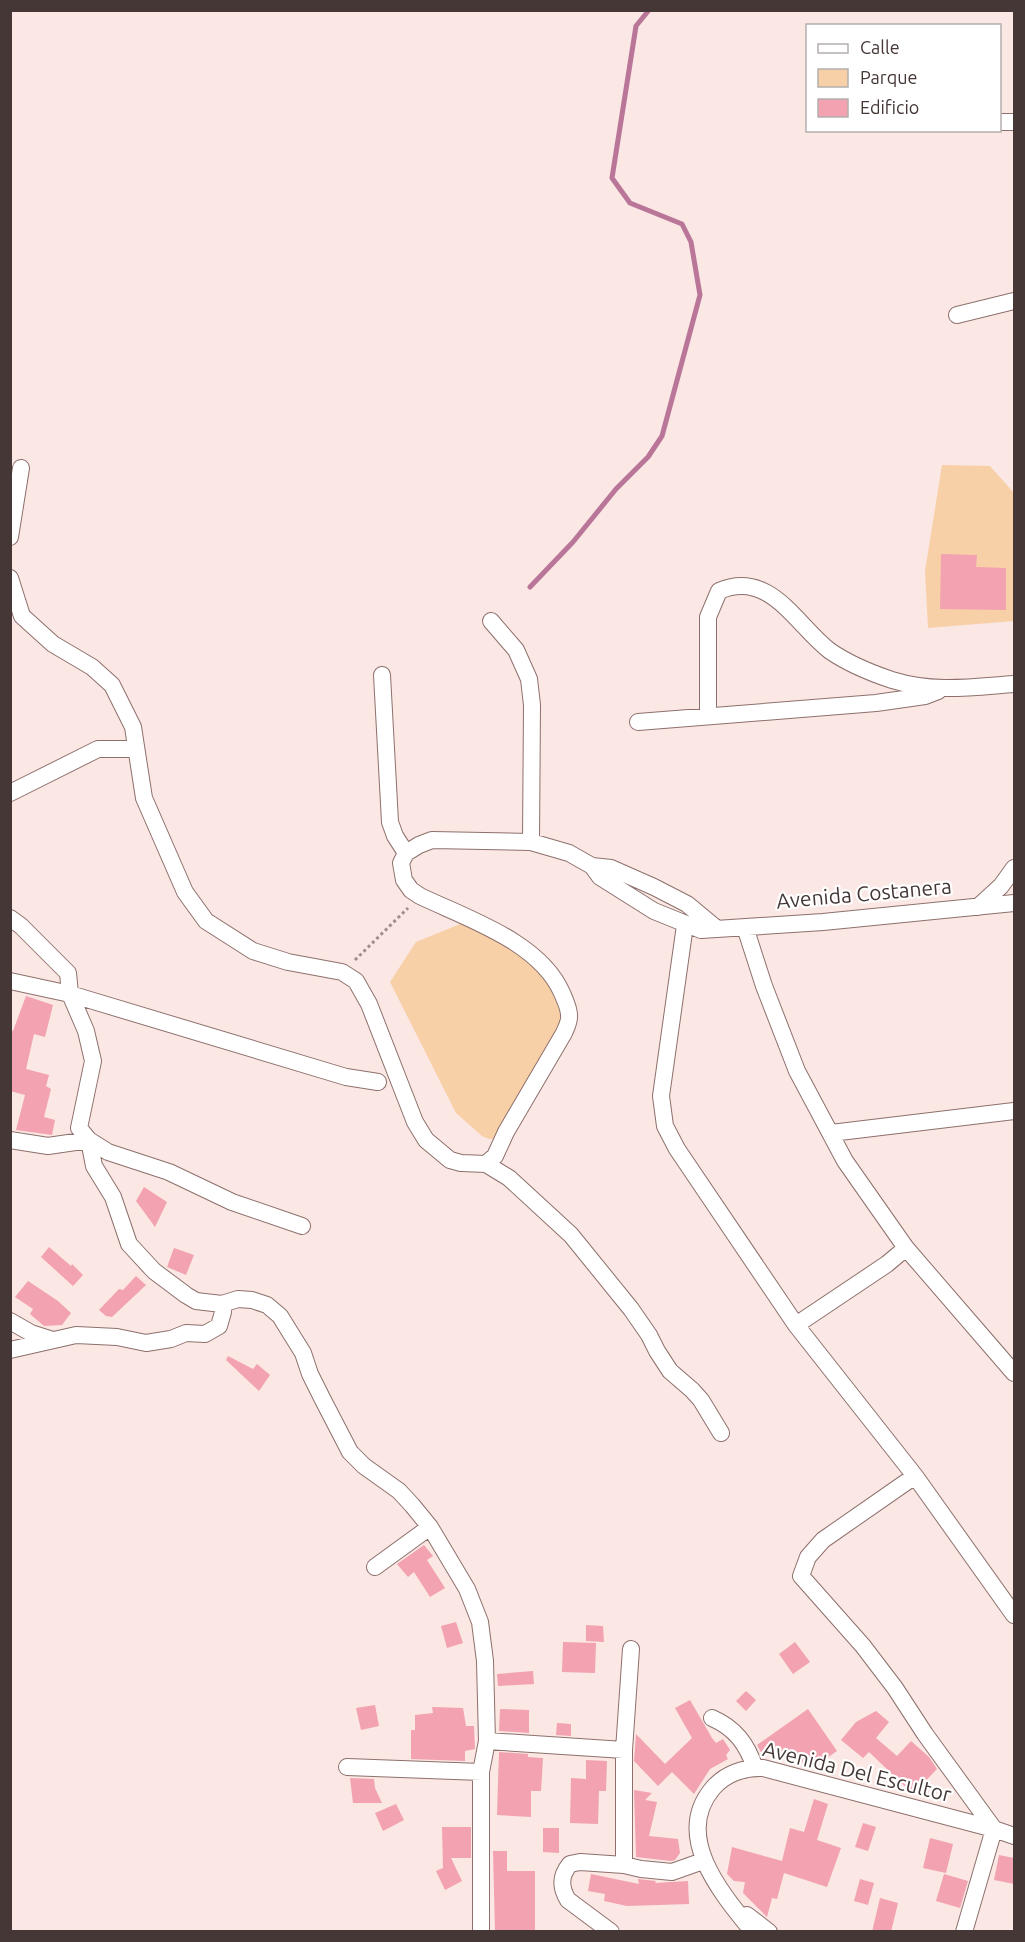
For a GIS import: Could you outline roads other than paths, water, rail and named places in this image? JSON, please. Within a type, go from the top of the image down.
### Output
[{"type":"street","points":[[957,315],[1014,300]]},
{"type":"street","points":[[10,537],[21,468]]},
{"type":"street","points":[[10,578],[22,616],[53,644],[92,667],[112,685],[133,727],[144,798],[185,892],[206,921],[253,951],[288,962],[342,972],[356,981],[369,1004],[415,1122],[426,1140],[450,1160],[486,1164],[509,1178],[571,1235],[644,1326],[670,1371],[701,1400],[721,1433]]},
{"type":"street","points":[[708,717],[708,617],[719,591],[733,585],[763,590],[788,608],[819,642],[852,664],[895,680],[943,690]]},
{"type":"street","points":[[491,621],[516,650],[529,679],[532,705],[531,842]]},
{"type":"street","points":[[382,675],[390,822],[395,836],[406,853]]},
{"type":"street","points":[[638,722],[876,703],[925,696],[943,690],[1014,684]]},
{"type":"street","points":[[10,793],[98,749],[136,749]]},
{"type":"street","points":[[486,1164],[495,1156],[506,1132],[564,1033],[570,1017],[567,1004],[556,980],[540,961],[516,942],[411,890],[404,880],[401,863],[406,853],[432,840],[531,842],[569,853],[592,866],[611,868],[654,887],[687,904],[717,928]]},
{"type":"street","name":"Avenida Costanera","points":[[592,866],[600,877],[654,911],[701,930],[1014,903]]},
{"type":"street","points":[[978,907],[1001,886],[1014,868]]},
{"type":"street","points":[[10,918],[68,973],[70,994],[86,1031],[93,1061],[79,1128],[89,1140],[108,1152],[170,1172],[232,1202],[302,1226]]},
{"type":"street","points":[[685,925],[661,1096],[665,1126],[677,1149],[796,1325],[915,1476],[1014,1615]]},
{"type":"street","points":[[745,927],[758,969],[797,1071],[845,1161],[906,1248],[1014,1373]]},
{"type":"street","points":[[10,981],[70,994],[346,1077],[378,1082]]},
{"type":"street","points":[[831,1133],[1014,1111]]},
{"type":"street","points":[[10,1140],[48,1146],[89,1140]]},
{"type":"street","points":[[89,1140],[94,1166],[113,1197],[129,1245],[154,1271],[196,1300],[222,1304],[238,1299],[252,1300],[267,1305],[280,1316],[303,1353],[314,1383],[350,1452],[364,1466],[399,1491],[430,1527],[467,1589],[480,1622],[485,1661],[486,1741],[481,1772],[481,1932]]},
{"type":"street","points":[[796,1325],[887,1264],[906,1248]]},
{"type":"street","points":[[10,1350],[76,1335],[117,1337],[146,1343],[171,1339],[186,1333],[204,1334],[219,1326],[223,1312],[222,1304]]},
{"type":"street","points":[[10,1321],[31,1333],[53,1340]]},
{"type":"street","points":[[915,1476],[823,1540],[808,1557],[801,1576],[863,1646],[994,1829],[964,1932]]},
{"type":"street","points":[[375,1567],[430,1527]]},
{"type":"street","points":[[624,1865],[624,1750],[631,1649]]},
{"type":"street","points":[[712,1718],[736,1733],[749,1752],[755,1768]]},
{"type":"street","points":[[486,1741],[624,1750]]},
{"type":"street","points":[[347,1767],[481,1772]]},
{"type":"street","name":"Avenida Del Escultor","points":[[753,1932],[703,1861],[697,1841],[697,1825],[705,1798],[717,1783],[734,1773],[763,1768],[1014,1836]]},
{"type":"street","points":[[611,1932],[568,1900],[563,1893],[562,1876],[570,1864],[580,1862],[624,1865],[672,1872],[703,1861]]},
{"type":"street","points":[[730,1902],[769,1932]]},
{"type":"waterway","points":[[530,587],[573,542],[616,489],[648,457],[662,436],[700,295],[691,242],[682,224],[630,203],[612,178],[636,26],[649,10]]}]
